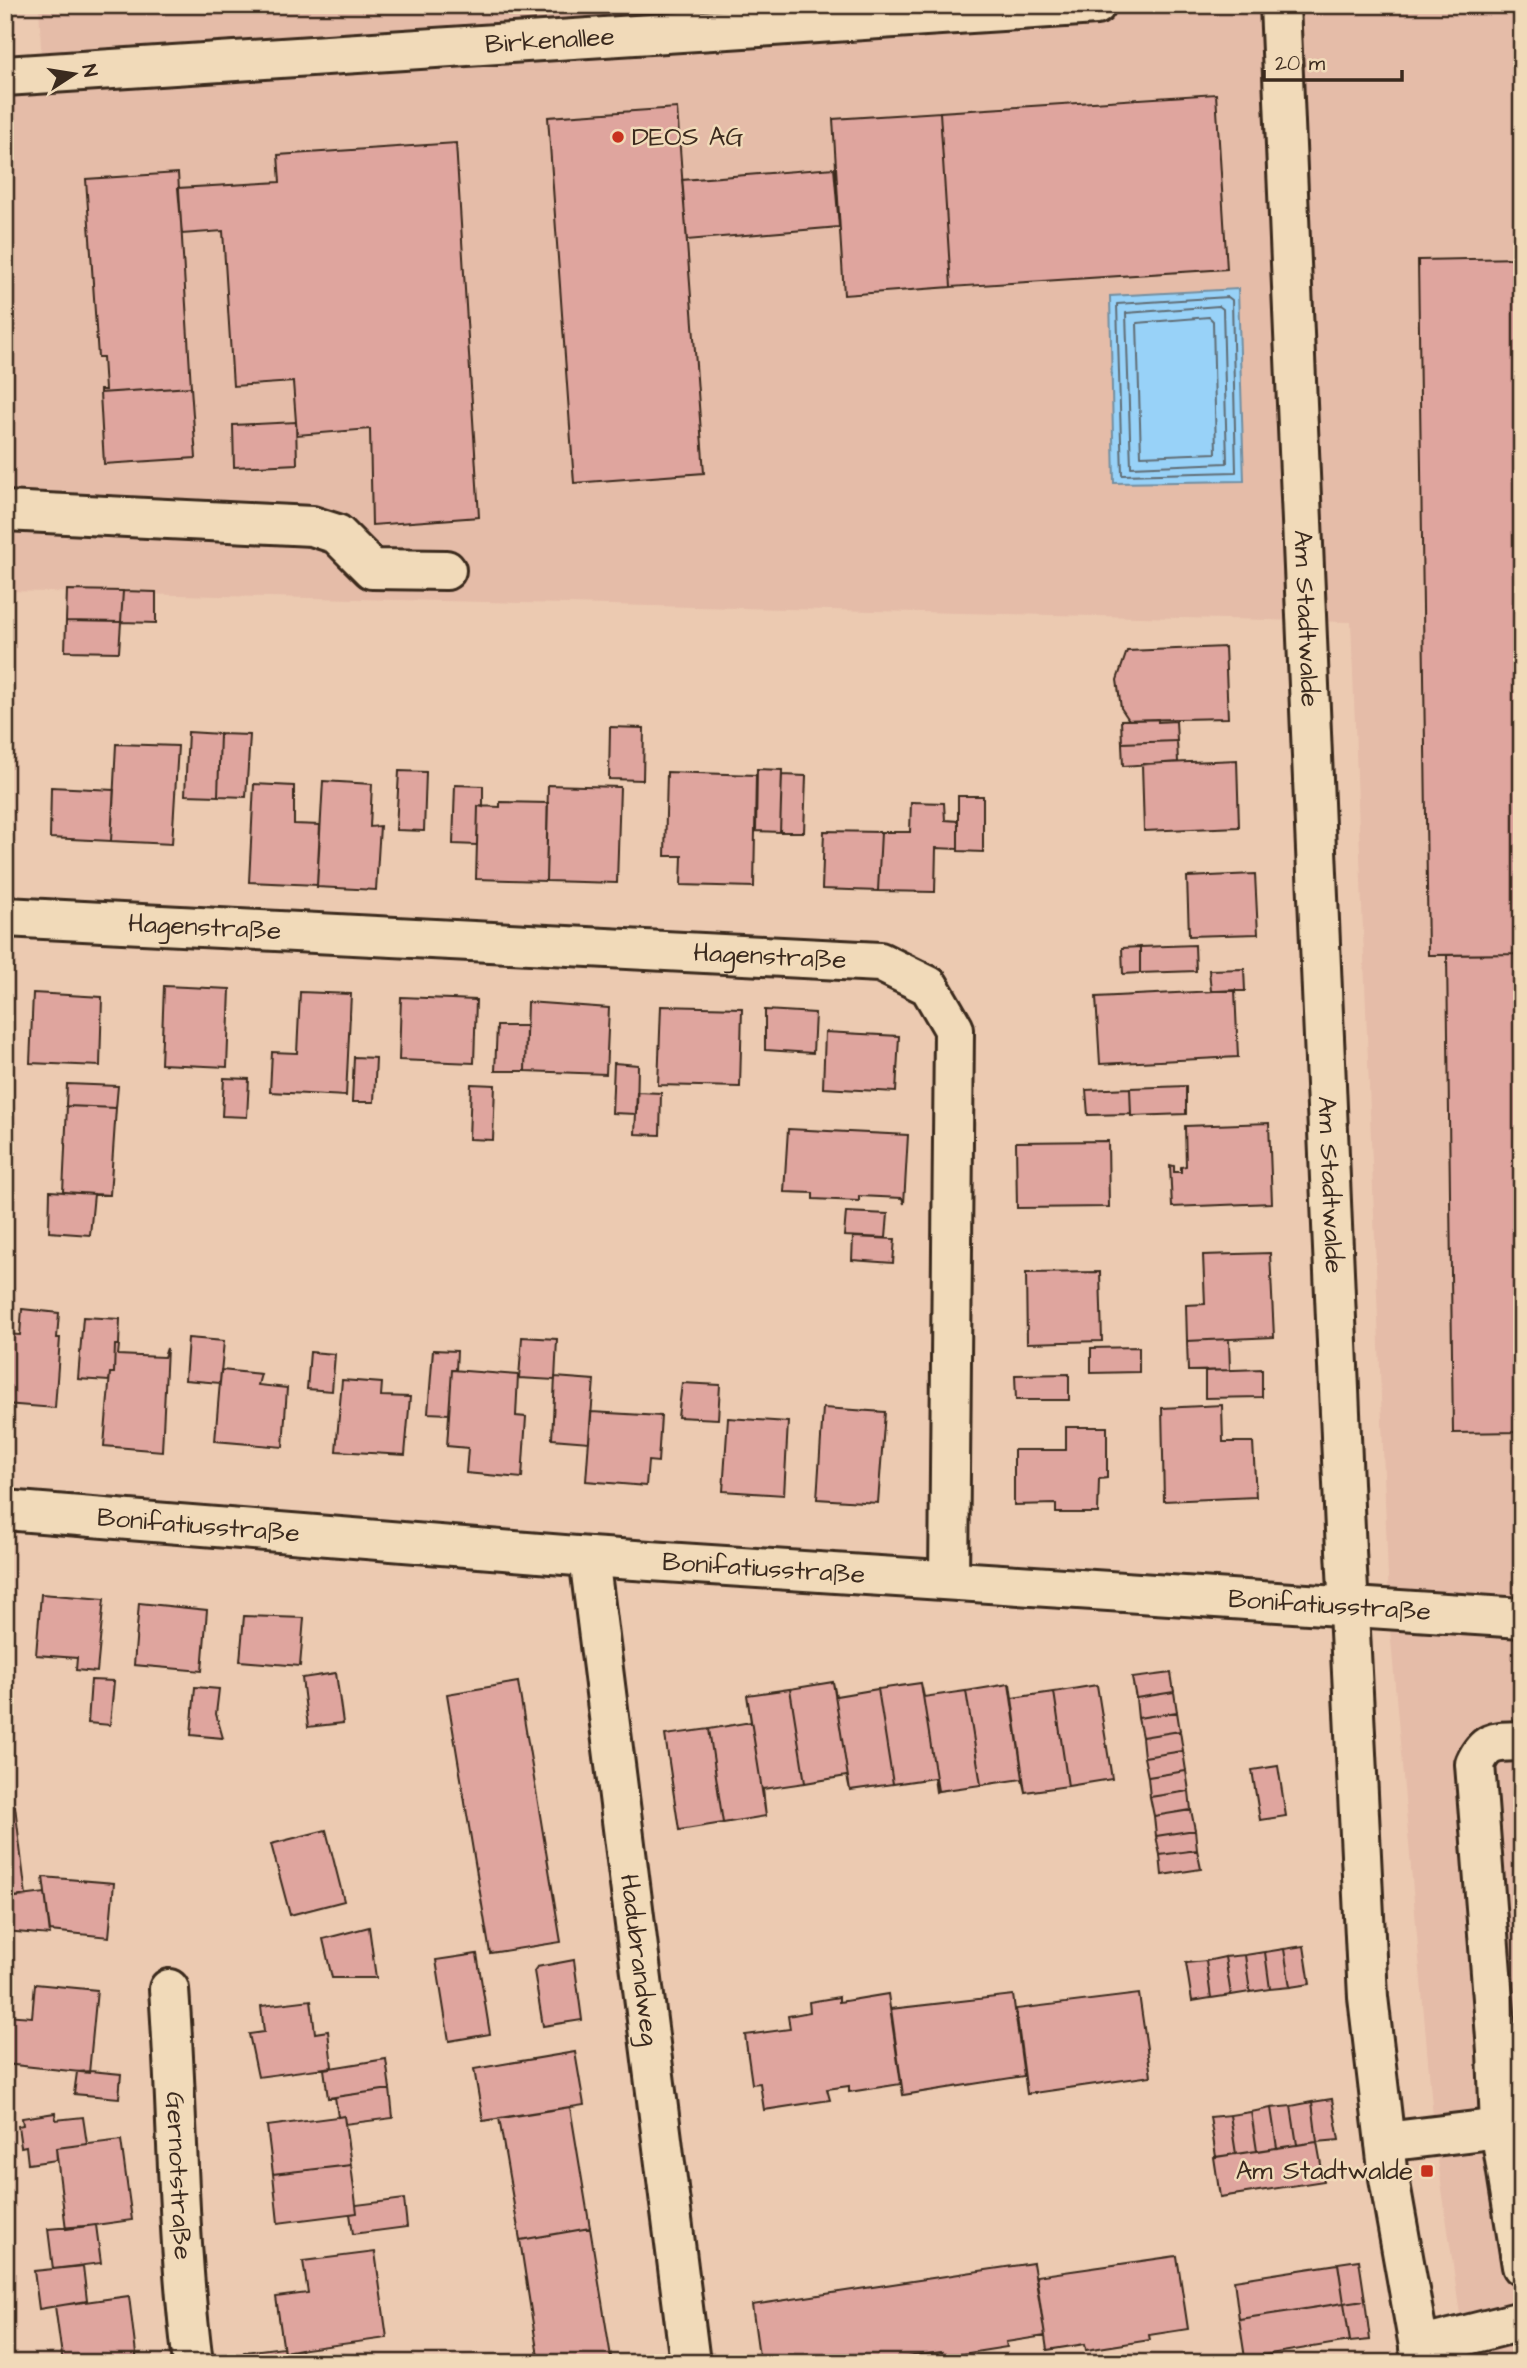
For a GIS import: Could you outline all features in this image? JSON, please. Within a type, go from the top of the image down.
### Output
[{"type":"street","name":"Birkenallee","points":[[5,76],[1096,5]]},
{"type":"street","name":"Am Stadtwalde","points":[[1280,5],[1368,1997],[1385,2142],[1420,2355]]},
{"type":"street","points":[[5,511],[169,516],[312,526],[337,534],[372,569],[446,570]]},
{"type":"street","name":"Hagenstraße","points":[[5,917],[880,962],[929,986],[954,1029],[949,1580]]},
{"type":"street","name":"Bonifatiusstraße","points":[[5,1510],[589,1557],[1522,1618]]},
{"type":"street","name":"Hadubrandweg","points":[[589,1557],[690,2363]]},
{"type":"street","points":[[1522,1741],[1494,1742],[1482,1749],[1475,1764],[1509,2050],[1500,2128],[1522,2266]]},
{"type":"street","name":"Gernotstraße","points":[[169,1989],[177,2107],[182,2274],[194,2363]]},
{"type":"street","points":[[1385,2142],[1500,2128]]},
{"type":"street","points":[[1420,2355],[1522,2321]]},
{"type":"shaded area","points":[[39,5],[1522,5],[1522,2363],[1467,2363],[1435,2140],[1390,1629],[1351,622],[5,591],[5,94],[43,90]]},
{"type":"water","points":[[1238,289],[1244,481],[1114,483],[1110,296]]},
{"type":"building","points":[[1216,94],[1227,269],[951,287],[940,112]]},
{"type":"building","points":[[677,108],[704,473],[574,483],[548,117]]},
{"type":"building","points":[[940,112],[951,287],[844,295],[833,119]]},
{"type":"building","points":[[456,143],[479,517],[372,525],[370,429],[297,435],[293,382],[233,386],[223,231],[182,234],[178,188],[280,182],[278,155]]},
{"type":"building","points":[[834,168],[839,227],[687,240],[682,180]]},
{"type":"building","points":[[178,173],[191,387],[100,393],[100,390],[105,390],[103,357],[98,357],[86,179]]},
{"type":"building","points":[[1522,258],[1522,954],[1428,955],[1418,260]]},
{"type":"building","points":[[191,387],[196,458],[104,464],[100,393]]},
{"type":"building","points":[[296,422],[297,464],[234,467],[233,425]]},
{"type":"building","points":[[67,590],[123,591],[121,622],[66,621]]},
{"type":"building","points":[[123,591],[156,592],[156,623],[121,622]]},
{"type":"building","points":[[66,621],[121,622],[119,652],[65,651]]},
{"type":"building","points":[[1225,647],[1228,718],[1129,720],[1121,708],[1117,680],[1127,651]]},
{"type":"building","points":[[1158,719],[1158,722],[1176,721],[1177,741],[1122,743],[1121,720]]},
{"type":"building","points":[[610,727],[644,728],[643,780],[609,779]]},
{"type":"building","points":[[188,732],[220,734],[218,796],[185,795]]},
{"type":"building","points":[[220,734],[250,735],[246,797],[218,796]]},
{"type":"building","points":[[1177,741],[1178,762],[1123,766],[1122,743]]},
{"type":"building","points":[[116,744],[178,746],[172,844],[111,841]]},
{"type":"building","points":[[1237,760],[1239,827],[1144,831],[1142,764]]},
{"type":"building","points":[[757,769],[782,770],[780,832],[756,831]]},
{"type":"building","points":[[399,771],[426,772],[424,831],[396,830]]},
{"type":"building","points":[[667,772],[756,775],[754,887],[681,885],[682,856],[665,856]]},
{"type":"building","points":[[782,775],[806,776],[804,832],[780,832]]},
{"type":"building","points":[[323,781],[372,784],[370,827],[380,826],[376,890],[317,887]]},
{"type":"building","points":[[254,784],[294,786],[294,824],[320,825],[317,885],[249,882]]},
{"type":"building","points":[[455,785],[483,786],[483,807],[478,806],[477,845],[453,844]]},
{"type":"building","points":[[548,785],[620,787],[617,883],[546,881]]},
{"type":"building","points":[[51,787],[114,790],[111,841],[50,838]]},
{"type":"building","points":[[958,796],[983,796],[983,852],[958,851]]},
{"type":"building","points":[[500,802],[548,803],[546,881],[476,879],[478,806],[500,807]]},
{"type":"building","points":[[911,802],[944,803],[945,820],[958,821],[958,849],[936,848],[935,892],[878,891],[881,832],[910,832]]},
{"type":"building","points":[[824,831],[881,832],[878,891],[822,889]]},
{"type":"building","points":[[1255,874],[1258,934],[1189,936],[1187,877]]},
{"type":"building","points":[[1195,945],[1196,971],[1140,973],[1140,947]]},
{"type":"building","points":[[1140,947],[1140,973],[1123,974],[1122,948]]},
{"type":"building","points":[[1522,954],[1522,1432],[1453,1433],[1447,955]]},
{"type":"building","points":[[1244,969],[1245,991],[1211,991],[1209,970]]},
{"type":"building","points":[[164,986],[230,989],[227,1067],[161,1064]]},
{"type":"building","points":[[1235,990],[1238,1057],[1100,1064],[1096,997]]},
{"type":"building","points":[[300,992],[351,994],[346,1096],[270,1092],[272,1052],[297,1053]]},
{"type":"building","points":[[33,993],[102,997],[100,1066],[30,1063]]},
{"type":"building","points":[[401,997],[476,1000],[474,1063],[399,1060]]},
{"type":"building","points":[[527,1002],[609,1008],[606,1074],[525,1071]]},
{"type":"building","points":[[661,1006],[742,1008],[740,1087],[658,1085]]},
{"type":"building","points":[[765,1010],[815,1013],[813,1053],[765,1050]]},
{"type":"building","points":[[497,1026],[526,1026],[525,1071],[495,1071]]},
{"type":"building","points":[[825,1032],[899,1036],[896,1092],[823,1088]]},
{"type":"building","points":[[354,1057],[376,1058],[374,1102],[352,1102]]},
{"type":"building","points":[[614,1063],[638,1065],[637,1114],[612,1113]]},
{"type":"building","points":[[224,1078],[249,1079],[247,1117],[222,1116]]},
{"type":"building","points":[[67,1084],[118,1086],[116,1108],[66,1106]]},
{"type":"building","points":[[471,1084],[495,1085],[493,1140],[469,1139]]},
{"type":"building","points":[[1186,1086],[1186,1114],[1131,1116],[1130,1088]]},
{"type":"building","points":[[1130,1088],[1131,1114],[1088,1115],[1086,1090]]},
{"type":"building","points":[[637,1092],[661,1093],[660,1135],[635,1134]]},
{"type":"building","points":[[67,1106],[116,1108],[110,1195],[63,1192]]},
{"type":"building","points":[[1269,1123],[1272,1203],[1172,1207],[1170,1165],[1174,1166],[1174,1172],[1181,1172],[1181,1167],[1186,1166],[1185,1126]]},
{"type":"building","points":[[788,1129],[908,1135],[904,1204],[902,1198],[859,1196],[859,1201],[813,1199],[813,1193],[784,1192]]},
{"type":"building","points":[[1108,1141],[1109,1207],[1017,1208],[1016,1142]]},
{"type":"building","points":[[50,1191],[94,1194],[90,1235],[49,1232]]},
{"type":"building","points":[[846,1212],[888,1214],[886,1238],[844,1236]]},
{"type":"building","points":[[853,1237],[895,1239],[893,1263],[852,1260]]},
{"type":"building","points":[[1270,1253],[1274,1337],[1187,1341],[1186,1305],[1205,1304],[1203,1255]]},
{"type":"building","points":[[1100,1272],[1102,1341],[1027,1343],[1026,1273]]},
{"type":"building","points":[[22,1309],[59,1313],[55,1408],[5,1404],[5,1334],[20,1335]]},
{"type":"building","points":[[83,1317],[120,1319],[119,1345],[115,1345],[114,1373],[110,1373],[109,1381],[78,1379]]},
{"type":"building","points":[[522,1337],[557,1339],[555,1380],[519,1378]]},
{"type":"building","points":[[188,1338],[224,1341],[220,1383],[185,1380]]},
{"type":"building","points":[[1229,1339],[1230,1370],[1188,1371],[1187,1341]]},
{"type":"building","points":[[115,1345],[119,1345],[118,1355],[164,1357],[167,1348],[162,1451],[104,1446]]},
{"type":"building","points":[[1139,1347],[1139,1372],[1091,1373],[1091,1348]]},
{"type":"building","points":[[433,1350],[457,1351],[456,1370],[452,1370],[449,1414],[428,1413]]},
{"type":"building","points":[[310,1352],[335,1354],[332,1391],[307,1389]]},
{"type":"building","points":[[1262,1369],[1262,1397],[1205,1398],[1205,1371]]},
{"type":"building","points":[[221,1370],[261,1374],[258,1385],[287,1388],[283,1447],[215,1441]]},
{"type":"building","points":[[452,1370],[518,1375],[516,1416],[526,1417],[522,1478],[466,1473],[468,1448],[447,1446]]},
{"type":"building","points":[[1069,1374],[1069,1400],[1016,1400],[1015,1375]]},
{"type":"building","points":[[555,1377],[594,1380],[589,1442],[552,1439]]},
{"type":"building","points":[[342,1380],[382,1383],[381,1396],[410,1397],[405,1455],[336,1451]]},
{"type":"building","points":[[682,1383],[720,1385],[718,1419],[678,1417]]},
{"type":"building","points":[[1222,1405],[1223,1442],[1253,1442],[1256,1497],[1164,1501],[1162,1408]]},
{"type":"building","points":[[823,1408],[885,1412],[878,1503],[817,1499]]},
{"type":"building","points":[[591,1412],[661,1416],[658,1462],[648,1461],[646,1486],[586,1481]]},
{"type":"building","points":[[728,1418],[788,1422],[784,1495],[723,1491]]},
{"type":"building","points":[[1066,1427],[1107,1427],[1107,1478],[1099,1479],[1098,1513],[1056,1513],[1056,1504],[1014,1505],[1014,1450],[1066,1450]]},
{"type":"building","points":[[41,1594],[104,1599],[97,1672],[76,1670],[77,1658],[36,1655]]},
{"type":"building","points":[[139,1603],[207,1610],[202,1671],[134,1665]]},
{"type":"building","points":[[244,1616],[304,1618],[300,1666],[240,1661]]},
{"type":"building","points":[[336,1673],[343,1723],[308,1727],[302,1678]]},
{"type":"building","points":[[1171,1673],[1174,1692],[1136,1698],[1132,1678]]},
{"type":"building","points":[[91,1680],[114,1681],[110,1725],[88,1723]]},
{"type":"building","points":[[518,1682],[561,1942],[490,1953],[447,1694]]},
{"type":"building","points":[[833,1682],[836,1696],[878,1689],[893,1784],[850,1790]]},
{"type":"building","points":[[833,1682],[850,1790],[847,1776],[805,1783],[790,1689]]},
{"type":"building","points":[[921,1683],[924,1697],[966,1691],[981,1785],[938,1791]]},
{"type":"building","points":[[921,1683],[938,1791],[936,1792],[934,1778],[893,1784],[878,1689]]},
{"type":"building","points":[[1009,1684],[1025,1792],[1022,1779],[981,1785],[966,1691]]},
{"type":"building","points":[[1010,1684],[1012,1698],[1054,1692],[1068,1786],[1025,1792]]},
{"type":"building","points":[[1097,1685],[1112,1779],[1068,1786],[1054,1692]]},
{"type":"building","points":[[195,1687],[219,1689],[216,1714],[223,1738],[191,1735]]},
{"type":"building","points":[[790,1689],[805,1783],[763,1789],[766,1816],[747,1695]]},
{"type":"building","points":[[1174,1692],[1177,1712],[1138,1718],[1136,1698]]},
{"type":"building","points":[[747,1695],[766,1816],[723,1823],[709,1729],[751,1722]]},
{"type":"building","points":[[1177,1712],[1180,1731],[1142,1737],[1138,1718]]},
{"type":"building","points":[[709,1729],[723,1823],[679,1830],[665,1735]]},
{"type":"building","points":[[1180,1731],[1183,1751],[1144,1757],[1142,1737]]},
{"type":"building","points":[[1183,1751],[1186,1771],[1148,1777],[1144,1757]]},
{"type":"building","points":[[1278,1766],[1286,1816],[1260,1820],[1252,1770]]},
{"type":"building","points":[[1186,1771],[1189,1791],[1150,1797],[1148,1777]]},
{"type":"building","points":[[1189,1791],[1191,1810],[1154,1816],[1150,1797]]},
{"type":"building","points":[[15,1806],[26,1896],[5,1898],[5,1808]]},
{"type":"building","points":[[1191,1810],[1195,1830],[1156,1836],[1154,1816]]},
{"type":"building","points":[[326,1830],[344,1901],[290,1915],[271,1844]]},
{"type":"building","points":[[1195,1830],[1197,1850],[1160,1855],[1156,1836]]},
{"type":"building","points":[[1197,1850],[1201,1869],[1162,1875],[1160,1855]]},
{"type":"building","points":[[43,1877],[114,1883],[109,1937],[50,1931]]},
{"type":"building","points":[[45,1893],[50,1935],[5,1931],[5,1898]]},
{"type":"building","points":[[369,1927],[376,1978],[332,1978],[323,1939]]},
{"type":"building","points":[[1304,1946],[1310,1984],[1290,1987],[1284,1949]]},
{"type":"building","points":[[1284,1949],[1290,1987],[1270,1989],[1265,1952]]},
{"type":"building","points":[[1265,1952],[1270,1989],[1250,1992],[1245,1955]]},
{"type":"building","points":[[477,1954],[490,2034],[449,2041],[436,1960]]},
{"type":"building","points":[[1245,1955],[1250,1992],[1231,1995],[1225,1957]]},
{"type":"building","points":[[1225,1957],[1231,1995],[1211,1998],[1206,1961]]},
{"type":"building","points":[[574,1960],[582,2020],[543,2026],[534,1971],[537,1967]]},
{"type":"building","points":[[1206,1961],[1211,1998],[1192,2001],[1186,1963]]},
{"type":"building","points":[[35,1984],[97,1990],[89,2073],[5,2064],[5,2015],[32,2017]]},
{"type":"building","points":[[888,1994],[901,2084],[849,2092],[849,2086],[827,2089],[830,2100],[764,2110],[760,2083],[752,2084],[745,2035],[790,2029],[788,2016],[810,2012],[809,2002],[839,1997],[839,2002]]},
{"type":"building","points":[[1139,1994],[1151,2076],[1027,2094],[1016,2009]]},
{"type":"building","points":[[1013,1995],[1024,2076],[903,2095],[891,2009]]},
{"type":"building","points":[[311,2000],[315,2033],[328,2031],[332,2067],[258,2077],[249,2034],[264,2032],[261,2006]]},
{"type":"building","points":[[575,2052],[584,2105],[483,2121],[474,2069]]},
{"type":"building","points":[[386,2059],[390,2089],[328,2098],[324,2069]]},
{"type":"building","points":[[77,2072],[121,2074],[119,2098],[74,2094]]},
{"type":"building","points":[[390,2089],[393,2118],[345,2124],[344,2116],[338,2117],[335,2097]]},
{"type":"building","points":[[1332,2099],[1339,2140],[1317,2142],[1312,2102]]},
{"type":"building","points":[[1312,2102],[1317,2142],[1297,2145],[1291,2106]]},
{"type":"building","points":[[1291,2106],[1297,2145],[1277,2148],[1271,2108]]},
{"type":"building","points":[[570,2107],[590,2228],[520,2240],[499,2118]]},
{"type":"building","points":[[1271,2108],[1277,2148],[1257,2151],[1251,2112]]},
{"type":"building","points":[[1251,2112],[1257,2151],[1236,2154],[1230,2115]]},
{"type":"building","points":[[55,2113],[56,2120],[83,2117],[87,2144],[56,2148],[57,2160],[28,2164],[26,2146],[21,2147],[18,2126],[23,2125],[22,2118]]},
{"type":"building","points":[[1230,2115],[1236,2154],[1216,2157],[1210,2117]]},
{"type":"building","points":[[344,2116],[351,2165],[273,2174],[267,2126]]},
{"type":"building","points":[[121,2140],[132,2220],[66,2229],[56,2148]]},
{"type":"building","points":[[1317,2142],[1324,2181],[1220,2197],[1214,2157]]},
{"type":"building","points":[[351,2165],[357,2213],[278,2223],[273,2174]]},
{"type":"building","points":[[404,2199],[407,2227],[353,2234],[350,2214],[357,2213],[356,2205]]},
{"type":"building","points":[[96,2225],[101,2263],[53,2269],[48,2229]]},
{"type":"building","points":[[590,2228],[612,2363],[539,2363],[520,2240]]},
{"type":"building","points":[[375,2252],[387,2338],[284,2352],[276,2297],[308,2293],[303,2261]]},
{"type":"building","points":[[1177,2256],[1188,2329],[1149,2335],[1150,2340],[1086,2350],[1085,2344],[1047,2350],[1036,2276]]},
{"type":"building","points":[[1359,2260],[1365,2300],[1344,2303],[1338,2263]]},
{"type":"building","points":[[1033,2263],[1045,2336],[1006,2342],[1007,2347],[943,2357],[942,2352],[866,2363],[760,2363],[752,2305]]},
{"type":"building","points":[[1338,2264],[1344,2303],[1239,2319],[1234,2280]]},
{"type":"building","points":[[83,2266],[87,2301],[39,2309],[34,2271]]},
{"type":"building","points":[[129,2296],[137,2363],[63,2363],[55,2306]]},
{"type":"building","points":[[1365,2300],[1370,2340],[1350,2342],[1344,2303]]},
{"type":"building","points":[[1344,2303],[1350,2341],[1245,2358],[1239,2319]]},
{"type":"building","points":[[283,2347],[284,2352],[301,2349],[303,2363],[246,2363],[244,2352]]},
{"type":"place","name":"DEOS AG","points":[[618,137]]},
{"type":"place","name":"Am Stadtwalde","points":[[1427,2171]]}]
